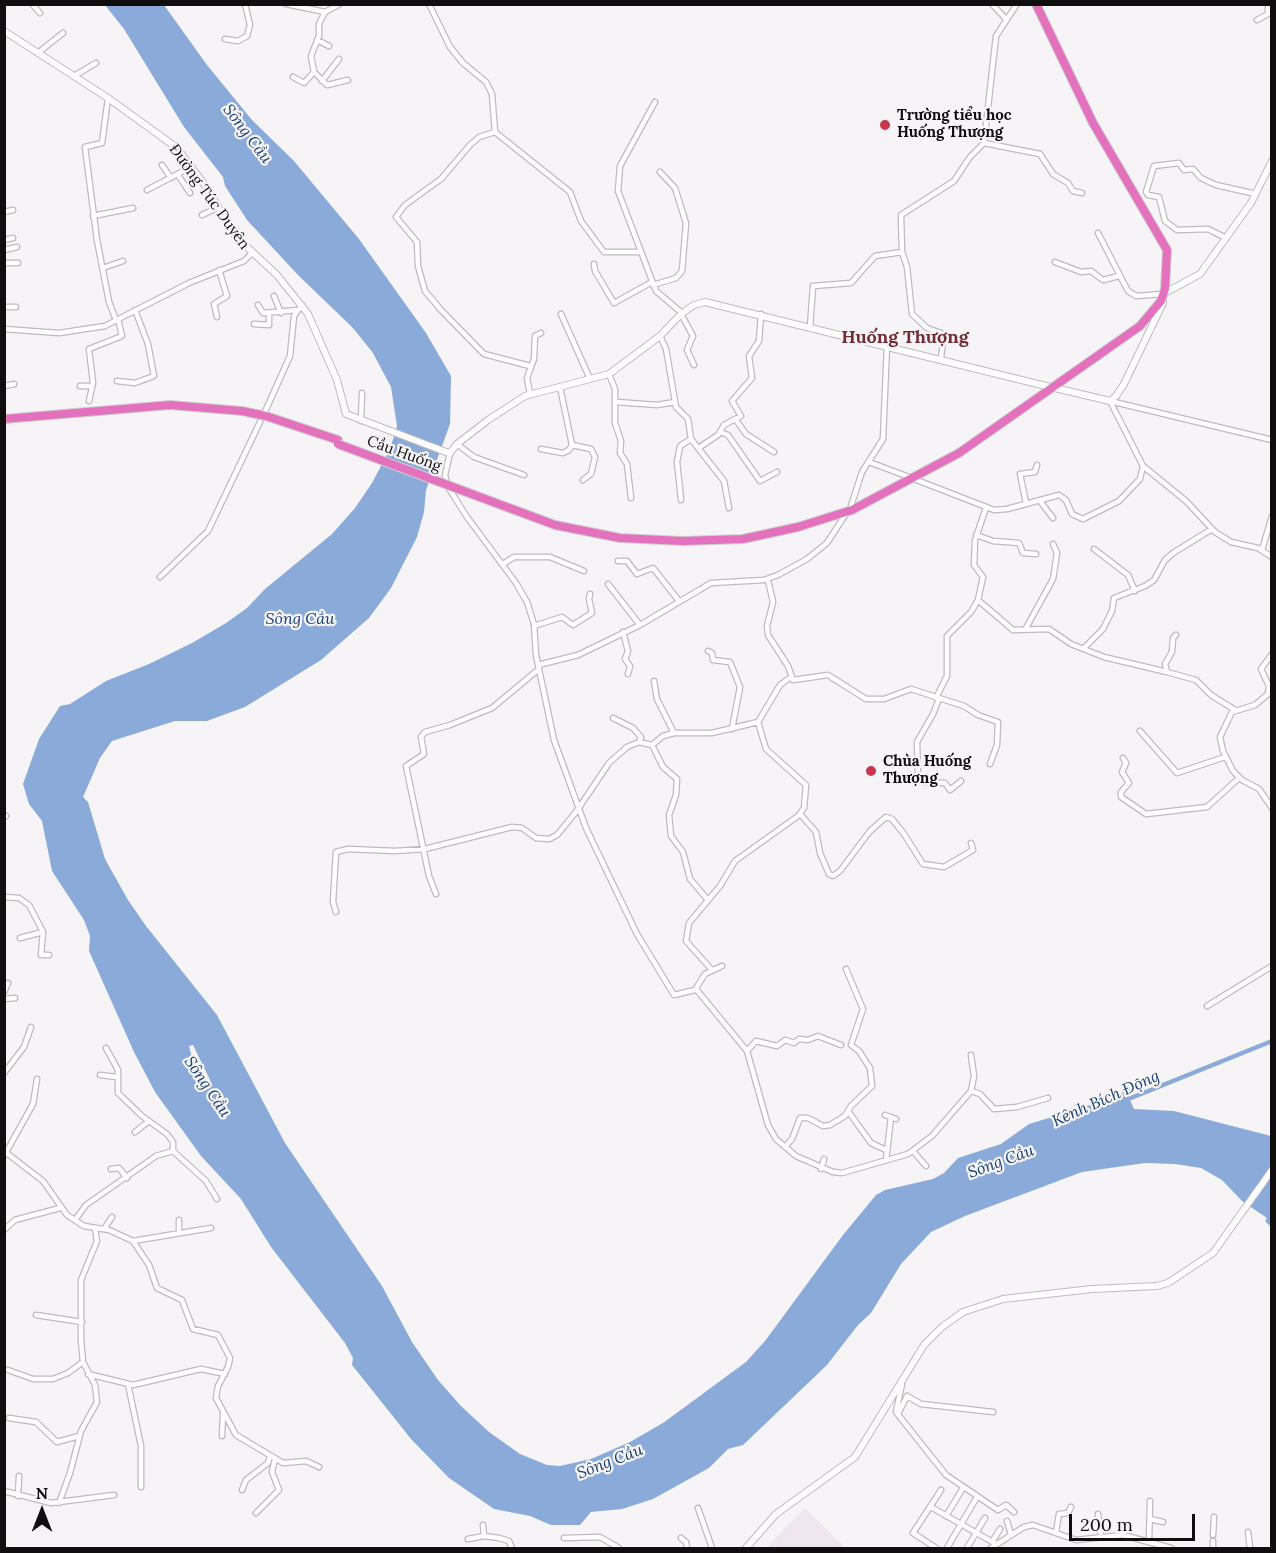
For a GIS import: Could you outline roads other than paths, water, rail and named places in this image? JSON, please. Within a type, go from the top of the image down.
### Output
[{"type":"highway","points":[[1030,4],[1099,141],[1162,252],[1166,255]]},
{"type":"highway","points":[[1036,4],[1070,78],[1167,250],[1163,294]]},
{"type":"highway","name":"Cầu Huống","points":[[4,422],[171,410],[205,411],[270,421],[338,442],[555,525],[620,538],[683,541],[743,539],[806,523],[850,508],[911,478],[1053,387],[1144,320],[1152,313],[1163,294]]},
{"type":"street","points":[[32,4],[40,13]]},
{"type":"street","points":[[225,39],[238,41],[247,36],[249,25],[245,4]]},
{"type":"street","points":[[286,4],[325,12]]},
{"type":"street","points":[[340,4],[325,12],[319,24],[317,40],[311,56],[314,72],[322,81],[330,86],[348,80]]},
{"type":"street","points":[[429,4],[450,47],[462,63],[486,82],[492,94],[495,132],[570,192],[581,221],[604,252],[641,252]]},
{"type":"street","points":[[992,4],[1006,19]]},
{"type":"street","points":[[941,358],[944,334],[927,328],[912,314],[908,267],[902,252],[902,213],[954,181],[970,157],[984,143],[996,36],[1017,4]]},
{"type":"street","points":[[1257,20],[1268,14],[1268,4]]},
{"type":"street","name":"Đường Túc Duyên","points":[[4,30],[173,144],[191,167],[235,236],[251,254],[277,275],[300,308],[337,380],[344,412],[383,429],[448,452]]},
{"type":"street","points":[[39,52],[63,33]]},
{"type":"street","points":[[317,40],[329,46]]},
{"type":"street","points":[[322,81],[339,59]]},
{"type":"street","points":[[74,76],[96,63]]},
{"type":"street","points":[[293,76],[304,83],[314,72]]},
{"type":"street","points":[[89,401],[92,386],[89,349],[122,336],[109,302],[93,216],[85,147],[102,143],[108,98]]},
{"type":"street","points":[[655,102],[621,166],[618,189],[627,221],[652,284],[665,300],[682,313],[693,336],[687,350],[694,365]]},
{"type":"street","points":[[495,132],[479,137],[441,179],[408,202],[396,217],[418,244],[418,264],[425,291],[441,310],[484,354],[530,366]]},
{"type":"street","points":[[984,143],[1040,154],[1053,174],[1068,183],[1073,191],[1082,194]]},
{"type":"street","points":[[1098,233],[1119,276],[1132,294],[1163,294],[1200,274],[1256,194],[1272,161]]},
{"type":"street","points":[[1226,238],[1208,229],[1177,230],[1165,221],[1159,197],[1148,195],[1146,192],[1154,166],[1179,163],[1184,170],[1193,169],[1201,178],[1216,185],[1256,194]]},
{"type":"street","points":[[162,165],[171,178]]},
{"type":"street","points":[[147,190],[191,167]]},
{"type":"street","points":[[594,264],[595,271],[614,303],[652,284],[676,278],[682,271],[687,223],[675,188],[660,172]]},
{"type":"street","points":[[178,175],[190,193]]},
{"type":"street","points":[[93,216],[133,208]]},
{"type":"street","points":[[202,215],[217,208]]},
{"type":"street","points":[[4,212],[13,210]]},
{"type":"street","points":[[4,240],[14,238]]},
{"type":"street","points":[[4,250],[17,247]]},
{"type":"street","points":[[810,327],[813,286],[851,283],[878,255],[902,252]]},
{"type":"street","points":[[4,329],[62,332],[103,326],[219,270],[244,261],[251,254]]},
{"type":"street","points":[[103,268],[123,261]]},
{"type":"street","points":[[4,263],[18,262]]},
{"type":"street","points":[[1055,262],[1081,272],[1091,272],[1103,279],[1119,276]]},
{"type":"street","points":[[217,317],[214,304],[227,296],[219,270]]},
{"type":"street","points":[[1110,401],[1124,384],[1163,303],[1163,294]]},
{"type":"street","points":[[274,296],[281,313]]},
{"type":"street","points":[[722,966],[705,974],[696,989],[673,994],[637,934],[578,808],[554,740],[538,667],[534,626],[523,594],[467,517],[448,486],[445,476],[448,452],[488,420],[530,394],[609,374],[660,336],[682,313],[705,302],[1272,440]]},
{"type":"street","points":[[258,305],[261,312],[269,314],[300,308]]},
{"type":"street","points":[[4,307],[16,307]]},
{"type":"street","points":[[264,414],[291,351],[294,316],[300,308]]},
{"type":"street","points":[[117,381],[135,383],[154,376],[148,345],[135,310]]},
{"type":"street","points":[[254,324],[269,325],[269,314]]},
{"type":"street","points":[[561,314],[590,379]]},
{"type":"street","points":[[700,447],[720,432],[724,425],[741,415],[732,401],[752,378],[749,356],[759,341],[761,314]]},
{"type":"street","points":[[530,394],[527,381],[534,359],[535,338],[541,333]]},
{"type":"street","points":[[660,336],[666,349],[678,411],[688,419],[691,439],[700,447],[724,481],[729,508]]},
{"type":"street","points":[[436,894],[406,766],[424,754],[422,734],[492,708],[538,667],[578,655],[640,625],[711,583],[768,580],[793,568],[819,550],[835,533],[850,508],[861,476],[882,442],[887,345]]},
{"type":"street","points":[[609,374],[616,402],[615,423],[621,441],[620,453],[627,464],[631,498]]},
{"type":"street","points":[[4,386],[14,384]]},
{"type":"street","points":[[80,386],[92,386]]},
{"type":"street","points":[[541,449],[563,453],[572,445],[560,387]]},
{"type":"street","points":[[361,420],[362,393]]},
{"type":"street","points":[[1110,401],[1143,466],[1186,501],[1212,529],[1231,542],[1262,550],[1272,557]]},
{"type":"street","points":[[616,402],[657,405],[675,402]]},
{"type":"street","points":[[736,420],[751,438],[774,452]]},
{"type":"street","points":[[160,577],[208,531],[260,422]]},
{"type":"street","points":[[720,432],[728,435],[760,481],[777,472]]},
{"type":"street","points":[[681,500],[677,462],[680,446],[691,439]]},
{"type":"street","points":[[457,444],[474,457],[524,475]]},
{"type":"street","points":[[572,445],[591,449],[595,457],[591,474],[583,480]]},
{"type":"street","points":[[869,462],[986,508],[1001,510],[1055,495],[1063,496],[1072,514],[1083,519],[1119,501],[1140,479],[1143,466]]},
{"type":"street","points":[[1026,503],[1020,474],[1035,472],[1037,465]]},
{"type":"street","points":[[1040,501],[1053,518]]},
{"type":"street","points":[[961,782],[950,790],[945,783],[924,782],[918,775],[917,742],[934,712],[937,698],[947,676],[947,636],[971,612],[978,600],[983,577],[974,565],[976,535],[986,508]]},
{"type":"street","points":[[1262,550],[1272,516]]},
{"type":"street","points":[[1084,648],[1103,629],[1112,611],[1113,598],[1135,591],[1154,580],[1165,560],[1212,529]]},
{"type":"street","points":[[976,535],[993,541],[1019,543],[1023,553],[1036,554]]},
{"type":"street","points":[[1026,628],[1053,579],[1057,553],[1053,544]]},
{"type":"street","points":[[1094,549],[1128,575],[1135,591]]},
{"type":"street","points":[[503,564],[514,557],[550,557],[585,571]]},
{"type":"street","points":[[618,561],[627,561],[637,574],[652,568],[679,601]]},
{"type":"street","points":[[768,580],[773,602],[767,626],[768,635],[788,666],[791,677],[798,682],[828,675],[866,699],[884,699],[911,689],[964,706],[978,715],[998,722],[997,745],[990,765]]},
{"type":"street","points":[[608,584],[640,625]]},
{"type":"street","points":[[534,626],[562,617],[573,625],[592,613],[590,594]]},
{"type":"street","points":[[978,600],[1010,629],[1017,631],[1026,628],[1049,629],[1071,644],[1117,662],[1167,672],[1198,682],[1211,695],[1235,710]]},
{"type":"street","points":[[623,632],[628,651],[625,659],[630,666],[628,674]]},
{"type":"street","points":[[1167,672],[1165,664],[1172,652],[1172,642],[1176,635]]},
{"type":"street","points":[[708,651],[712,653],[713,660],[730,662],[740,687],[732,729]]},
{"type":"street","points":[[1272,654],[1261,669],[1269,686],[1270,695],[1255,705],[1235,710],[1229,715],[1220,734],[1225,757],[1239,778],[1259,789],[1272,808]]},
{"type":"street","points":[[652,745],[663,736],[674,733],[712,734],[758,722],[780,685],[791,677]]},
{"type":"street","points":[[654,681],[657,699],[674,733]]},
{"type":"street","points":[[613,718],[633,728],[640,737],[639,742]]},
{"type":"street","points":[[712,970],[691,948],[686,936],[693,916],[708,900],[735,861],[800,814],[806,799],[806,786],[766,748],[758,722]]},
{"type":"street","points":[[1140,731],[1180,774],[1193,766],[1225,757]]},
{"type":"street","points":[[336,912],[333,902],[336,852],[348,849],[394,851],[425,849],[512,827],[522,828],[536,838],[549,839],[557,835],[609,763],[627,747],[639,742],[652,745]]},
{"type":"street","points":[[652,745],[663,767],[677,779],[676,795],[669,815],[671,836],[681,849],[690,879],[708,900]]},
{"type":"street","points":[[1123,758],[1126,763],[1122,772],[1129,783],[1121,792],[1121,797],[1146,814],[1207,807],[1239,778]]},
{"type":"street","points":[[800,814],[816,832],[820,853],[829,874],[833,876],[840,871],[870,831],[886,817],[892,819],[904,834],[923,864],[944,867],[973,850],[971,843]]},
{"type":"street","points":[[4,897],[24,901],[43,932],[41,955],[50,955]]},
{"type":"street","points":[[20,938],[43,932]]},
{"type":"street","points":[[1207,1006],[1272,966]]},
{"type":"street","points":[[785,1147],[792,1140],[800,1118],[812,1118],[827,1126],[845,1116],[872,1084],[870,1068],[859,1051],[851,1045],[863,1009],[846,969]]},
{"type":"street","points":[[4,992],[8,983]]},
{"type":"street","points":[[696,989],[747,1051],[768,1125],[785,1147],[796,1156],[821,1169],[842,1173],[914,1151],[938,1131],[971,1090],[974,1076],[971,1055]]},
{"type":"street","points":[[4,999],[15,998]]},
{"type":"street","points":[[4,1073],[24,1047],[30,1027]]},
{"type":"street","points":[[747,1051],[756,1041],[777,1046],[786,1040],[794,1043],[799,1039],[808,1040],[818,1036],[841,1045]]},
{"type":"street","points":[[106,1048],[116,1065],[117,1093],[167,1134],[173,1142],[173,1151],[206,1181],[217,1199]]},
{"type":"street","points":[[100,1075],[117,1077]]},
{"type":"street","points":[[37,1080],[33,1104],[5,1153],[43,1181],[60,1208],[75,1221],[95,1229],[104,1229],[133,1241],[211,1228]]},
{"type":"street","points":[[971,1090],[981,1095],[994,1109],[1017,1107],[1048,1098]]},
{"type":"street","points":[[848,1111],[871,1143],[886,1150]]},
{"type":"street","points":[[886,1160],[891,1117]]},
{"type":"street","points":[[135,1132],[149,1121]]},
{"type":"street","points":[[75,1221],[86,1205],[156,1156],[173,1151]]},
{"type":"street","points":[[914,1151],[926,1166]]},
{"type":"street","points":[[821,1169],[824,1159]]},
{"type":"street","points":[[111,1169],[119,1168],[127,1178]]},
{"type":"street","points":[[746,1548],[776,1514],[855,1457],[924,1345],[942,1327],[963,1312],[983,1304],[1092,1289],[1157,1286],[1168,1282],[1213,1253],[1272,1170]]},
{"type":"street","points":[[5,1228],[15,1220],[60,1208]]},
{"type":"street","points":[[104,1229],[112,1217]]},
{"type":"street","points":[[179,1220],[179,1233]]},
{"type":"street","points":[[59,1503],[70,1473],[79,1436],[97,1402],[95,1385],[83,1362],[81,1280],[97,1241],[95,1229]]},
{"type":"street","points":[[133,1241],[149,1265],[157,1288],[182,1300],[193,1329],[216,1334],[221,1340],[230,1358],[216,1394],[217,1402],[224,1410],[228,1425],[236,1435],[272,1457],[287,1463],[306,1461],[319,1467]]},
{"type":"street","points":[[36,1315],[82,1322]]},
{"type":"street","points":[[8,1370],[43,1380],[68,1373],[83,1362]]},
{"type":"street","points":[[88,1374],[128,1384],[201,1369],[213,1369],[225,1374]]},
{"type":"street","points":[[905,1376],[896,1406],[898,1414],[946,1475],[999,1510],[1006,1505],[1014,1512]]},
{"type":"street","points":[[128,1384],[141,1451],[141,1487]]},
{"type":"street","points":[[898,1414],[907,1396],[921,1404],[993,1412]]},
{"type":"street","points":[[222,1436],[224,1410]]},
{"type":"street","points":[[9,1418],[36,1422],[57,1442],[79,1436]]},
{"type":"street","points":[[242,1490],[246,1480],[268,1463],[272,1457]]},
{"type":"street","points":[[256,1513],[279,1491],[272,1472],[272,1457]]},
{"type":"street","points":[[18,1496],[19,1476]]},
{"type":"street","points":[[946,1516],[963,1488]]},
{"type":"street","points":[[936,1548],[913,1533],[941,1490]]},
{"type":"street","points":[[4,1491],[18,1496],[59,1503],[114,1495]]},
{"type":"street","points":[[947,1548],[977,1497]]},
{"type":"street","points":[[1149,1541],[1150,1501]]},
{"type":"street","points":[[931,1507],[962,1524],[994,1546]]},
{"type":"street","points":[[1056,1532],[1059,1514],[1068,1513],[1071,1507]]},
{"type":"street","points":[[698,1508],[711,1548]]},
{"type":"street","points":[[1098,1514],[1101,1536]]},
{"type":"street","points":[[1213,1548],[1214,1517]]},
{"type":"street","points":[[967,1548],[985,1518]]},
{"type":"street","points":[[1150,1520],[1163,1522]]},
{"type":"street","points":[[1007,1521],[1011,1535]]},
{"type":"street","points":[[994,1546],[1034,1524],[1080,1540],[1123,1534],[1167,1548]]},
{"type":"street","points":[[483,1525],[484,1536]]},
{"type":"street","points":[[994,1546],[1000,1529]]},
{"type":"street","points":[[1248,1532],[1250,1548]]},
{"type":"street","points":[[468,1539],[484,1536],[506,1539],[512,1548]]},
{"type":"street","points":[[564,1538],[600,1537],[619,1548]]},
{"type":"street","points":[[681,1538],[686,1542],[687,1548]]},
{"type":"water","name":"Sông Cầu","points":[[105,5],[164,5],[207,65],[252,120],[294,161],[359,239],[426,333],[451,376],[450,424],[426,490],[424,512],[417,537],[391,588],[369,618],[321,660],[245,707],[207,721],[175,721],[112,741],[100,758],[83,797],[88,802],[105,859],[128,900],[217,1015],[285,1143],[382,1286],[412,1342],[438,1380],[461,1406],[489,1432],[520,1454],[547,1465],[560,1466],[591,1459],[630,1442],[663,1423],[746,1362],[765,1341],[843,1235],[876,1195],[885,1190],[933,1179],[944,1173],[958,1158],[1001,1144],[1029,1124],[1082,1108],[1126,1091],[1134,1109],[1174,1111],[1271,1136],[1271,1227],[1265,1221],[1267,1218],[1242,1201],[1222,1180],[1201,1168],[1175,1164],[1145,1163],[1082,1172],[965,1216],[931,1232],[901,1264],[871,1313],[858,1325],[827,1365],[743,1445],[728,1449],[709,1468],[653,1499],[622,1509],[591,1512],[580,1525],[551,1525],[530,1516],[494,1509],[449,1478],[411,1439],[352,1365],[353,1358],[345,1343],[271,1247],[241,1199],[201,1156],[155,1092],[134,1052],[89,951],[90,936],[84,920],[52,871],[42,821],[29,804],[23,784],[39,739],[60,706],[70,704],[106,681],[149,664],[192,643],[226,623],[247,608],[265,589],[332,534],[355,508],[372,483],[390,449],[397,426],[391,387],[373,353],[353,328],[298,275],[247,220],[225,186],[223,177],[184,127],[124,29]],"holes":[[[193,1045],[210,1080],[209,1089],[195,1070],[189,1046]]]},
{"type":"waterway","name":"Kênh Bích Động","points":[[1126,1100],[1272,1041]]},
{"type":"place","name":"Trường tiểu học Huống Thượng","points":[[885,125]]},
{"type":"place","name":"Chùa Huống Thượng","points":[[871,771]]},
{"type":"district","name":"Huống Thượng","points":[[905,338]]}]
